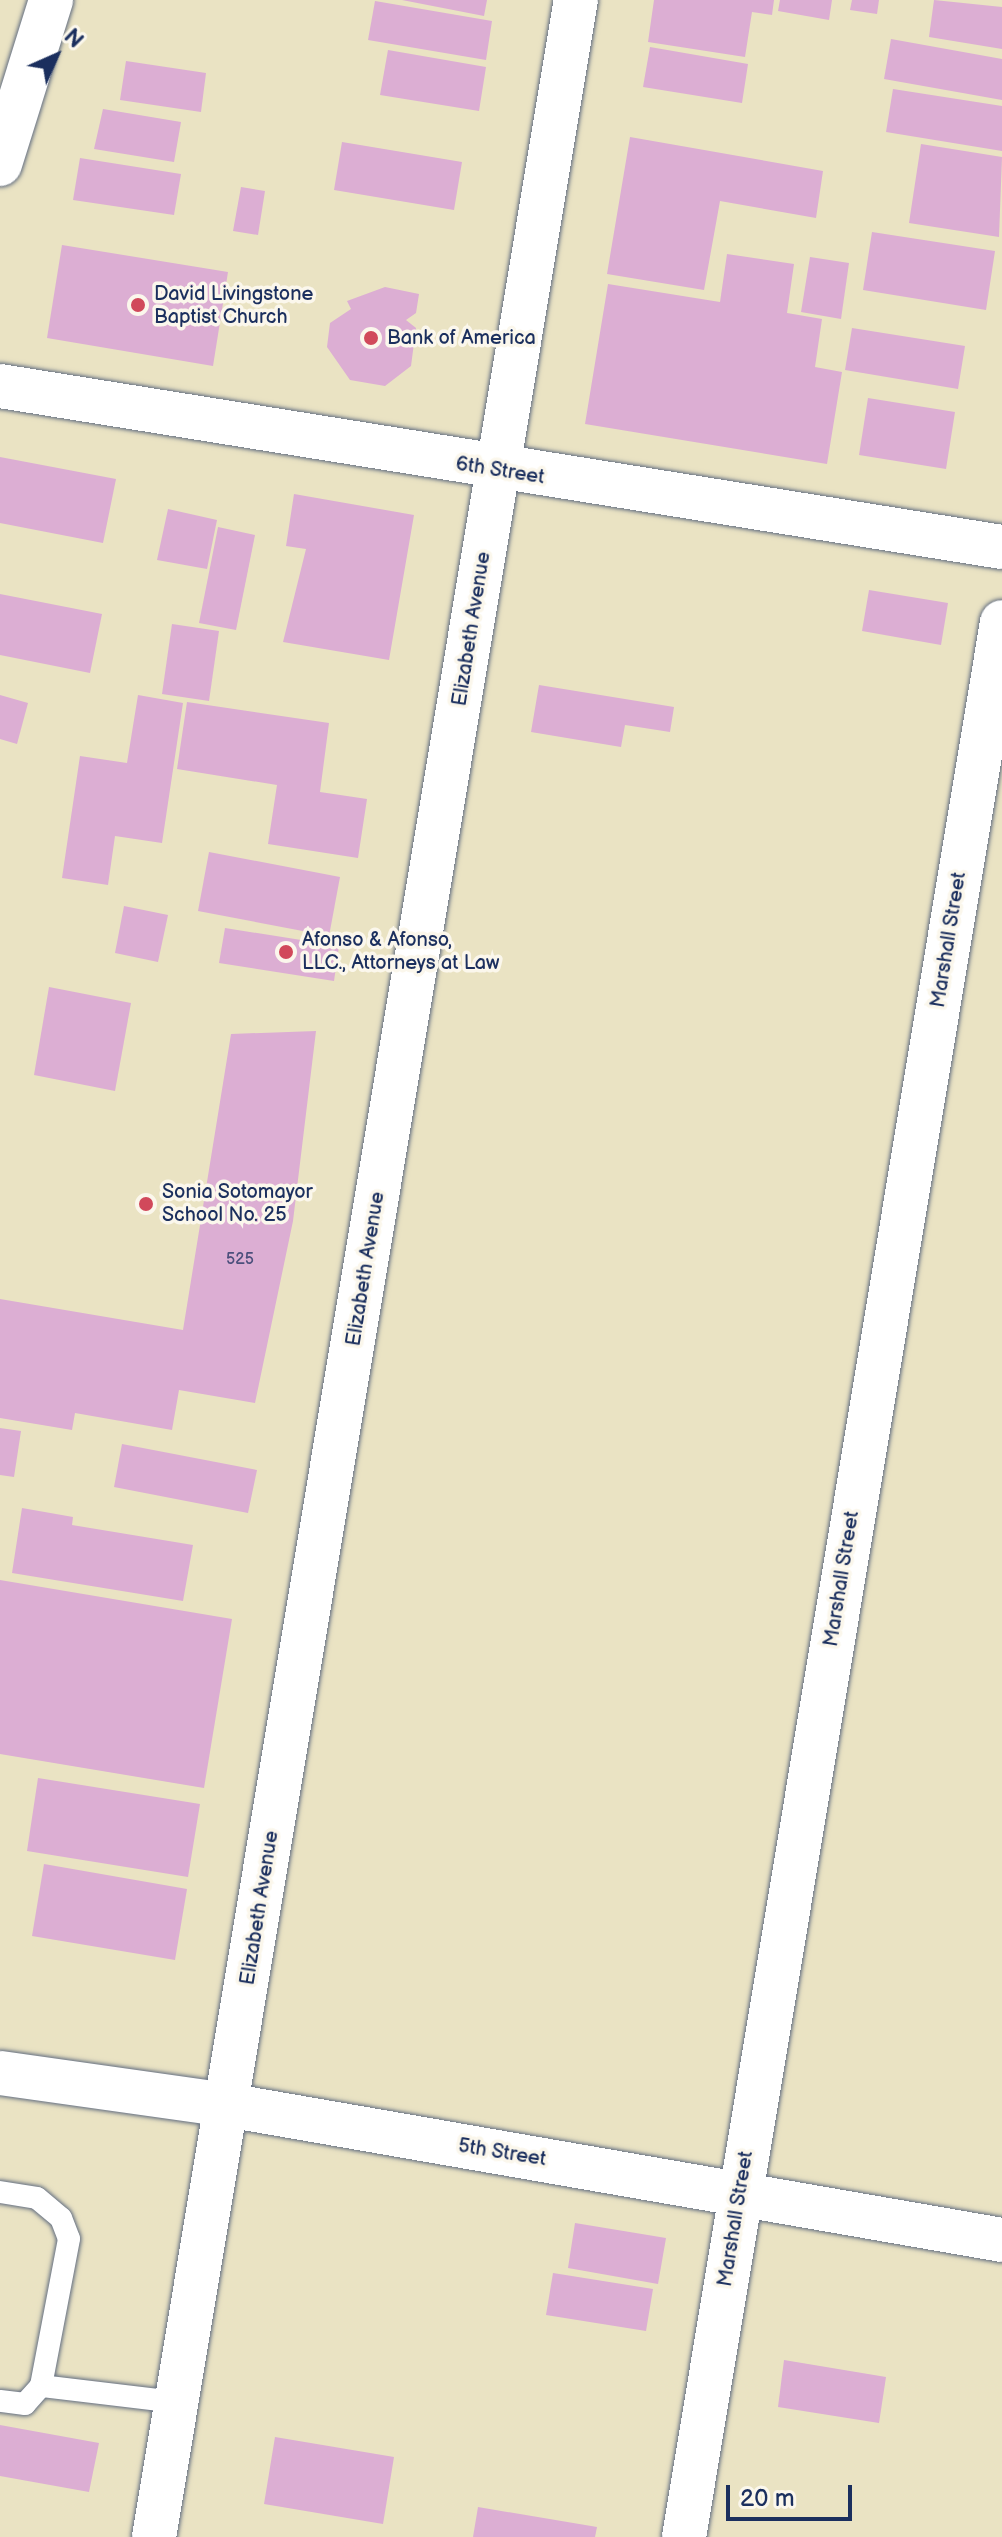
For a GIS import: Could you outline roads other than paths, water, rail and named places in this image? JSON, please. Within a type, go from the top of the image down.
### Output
[{"type":"street","points":[[0,164],[14,68],[51,0]]},
{"type":"street","name":"Elizabeth Avenue","points":[[154,2537],[576,0]]},
{"type":"street","name":"6th Street","points":[[0,386],[498,471],[1002,547]]},
{"type":"street","name":"Marshall Street","points":[[684,2537],[1002,622]]},
{"type":"street","name":"5th Street","points":[[0,2073],[227,2105],[1002,2240]]},
{"type":"lane","points":[[0,2192],[37,2198],[61,2218],[69,2239],[41,2386],[25,2404],[0,2401]]},
{"type":"lane","points":[[41,2386],[176,2402]]},
{"type":"place","name":"David Livingstone Baptist Church","points":[[138,305]]},
{"type":"place","name":"Bank of America","points":[[371,338]]},
{"type":"place","name":"Afonso & Afonso, LLC., Attorneys at Law","points":[[286,952]]},
{"type":"place","name":"Sonia Sotomayor School No. 25","points":[[146,1204]]}]
